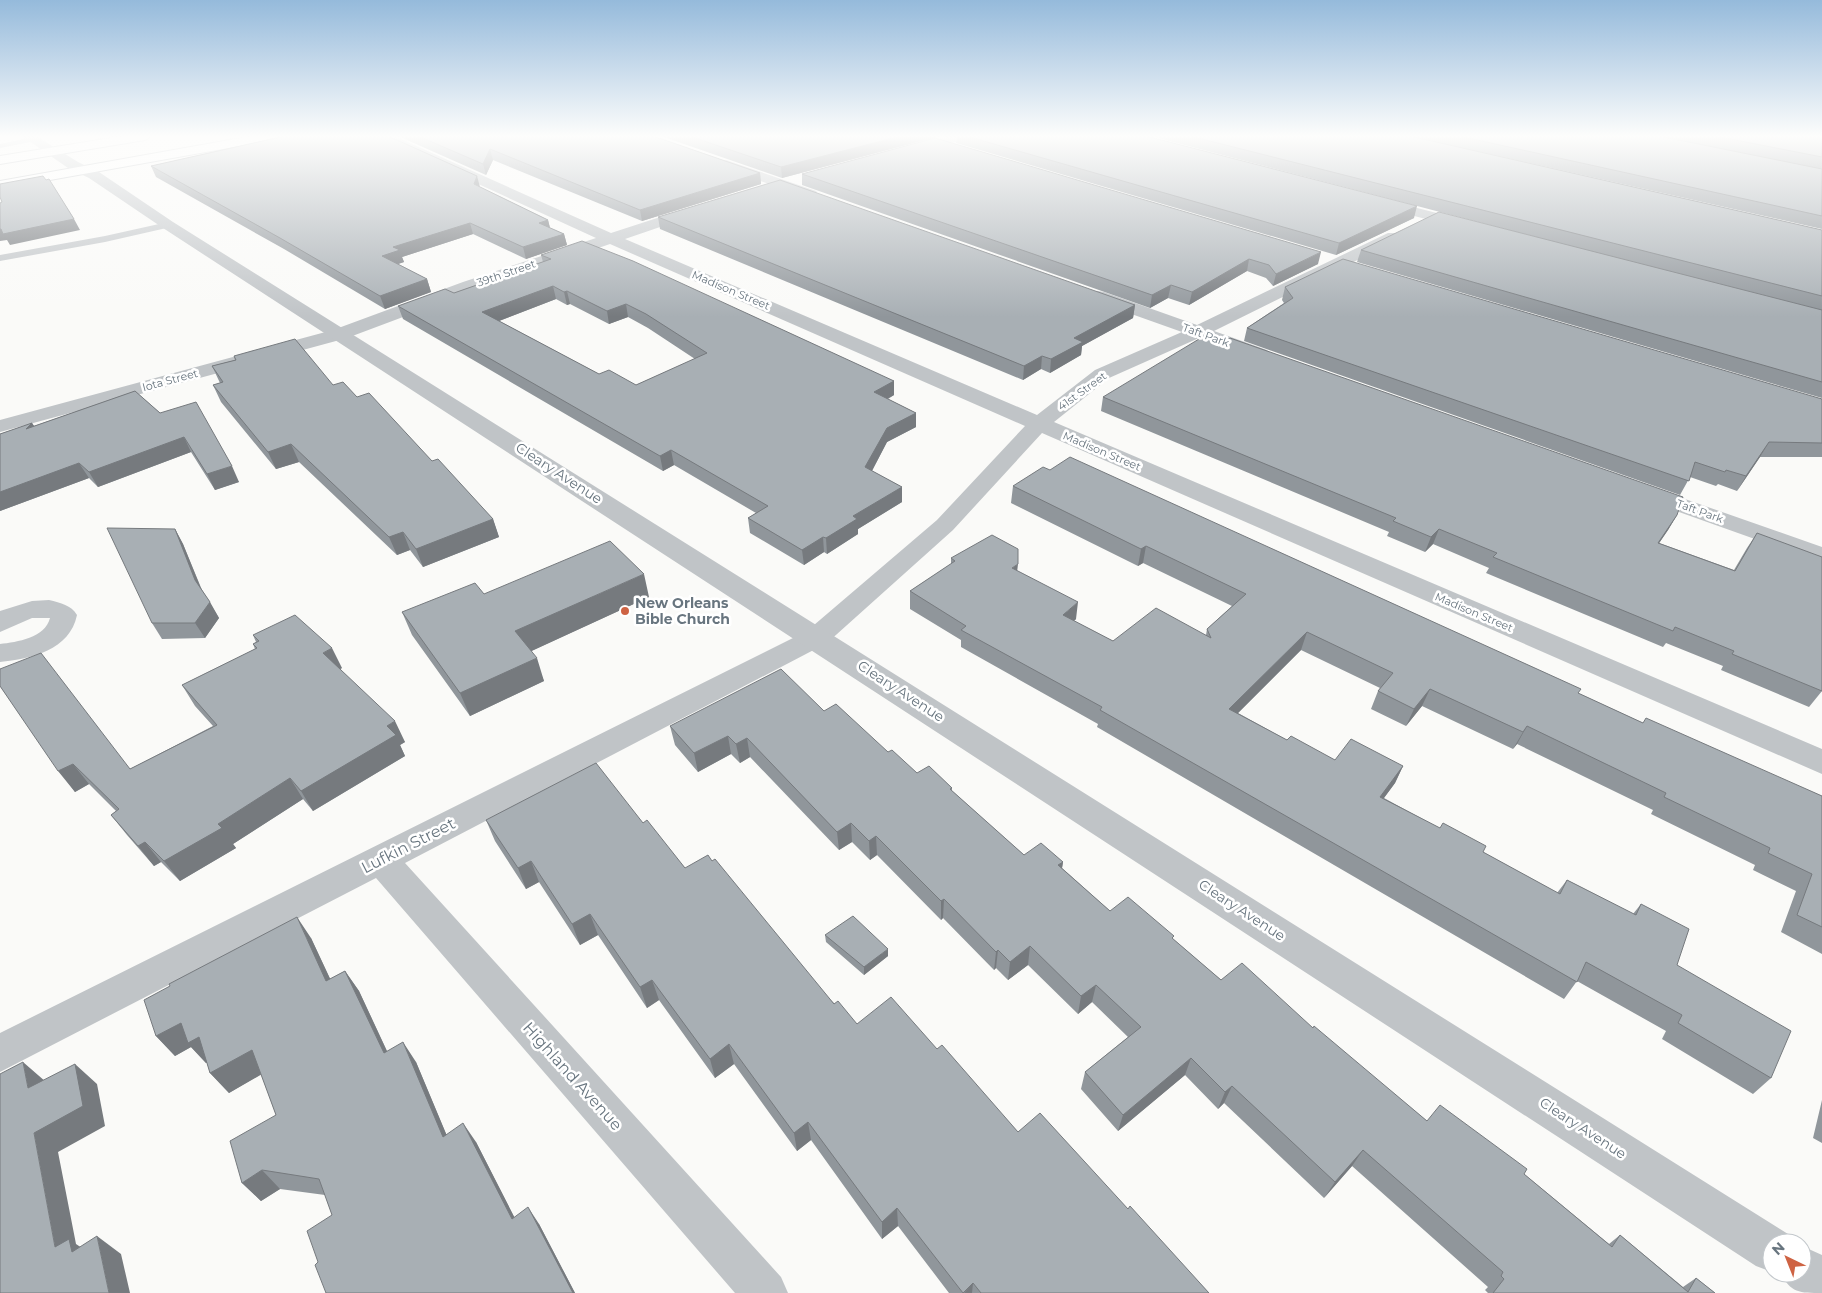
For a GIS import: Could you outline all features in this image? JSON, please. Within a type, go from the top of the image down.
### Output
[{"type":"street","name":"Cleary Avenue","points":[[126,196],[1762,1244]]},
{"type":"street","name":"Madison Street","points":[[517,196],[609,238],[1822,762]]},
{"type":"street","points":[[816,196],[832,202]]},
{"type":"street","points":[[1367,199],[1481,229]]},
{"type":"street","name":"39th Street","points":[[340,334],[469,286],[704,208]]},
{"type":"street","name":"41st Street","points":[[816,637],[945,525],[1039,424],[1102,374],[1198,332],[1433,216]]},
{"type":"street","name":"Taft Park","points":[[1086,292],[1273,359]]},
{"type":"street","name":"Iota Street","points":[[0,426],[340,334]]},
{"type":"street","name":"Taft Park","points":[[1626,485],[1822,555]]},
{"type":"street","points":[[0,623],[18,614],[48,608],[58,610],[64,615],[63,623],[58,631],[46,640],[16,651],[0,653]]},
{"type":"street","name":"Lufkin Street","points":[[0,1053],[816,637]]},
{"type":"street","name":"Highland Avenue","points":[[381,860],[765,1293]]},
{"type":"lane","points":[[0,258],[105,240],[168,225]]},
{"type":"building","points":[[60,196],[74,219],[3,234],[0,229],[0,203],[2,202],[0,197]]},
{"type":"building","points":[[205,196],[499,196],[548,220],[539,223],[564,234],[523,247],[470,223],[393,247],[400,250],[382,256],[427,279],[380,296]]},
{"type":"building","points":[[606,196],[684,196],[640,210]]},
{"type":"building","points":[[726,196],[826,196],[1135,305],[1074,338],[1083,342],[1051,359],[1042,356],[1024,366],[658,217]]},
{"type":"building","points":[[867,196],[1133,196],[1321,252],[1276,274],[1269,265],[1249,259],[1192,292],[1171,285],[1152,295]]},
{"type":"building","points":[[1176,196],[1380,196],[1417,206],[1339,243]]},
{"type":"building","points":[[1428,196],[1674,196],[1822,230],[1822,296]]},
{"type":"building","points":[[1733,196],[1822,196],[1822,216]]},
{"type":"building","points":[[1439,212],[1822,310],[1822,382],[1361,250]]},
{"type":"building","points":[[582,241],[633,261],[894,381],[874,392],[916,413],[887,428],[865,467],[902,487],[853,516],[857,519],[802,550],[748,518],[768,506],[671,450],[660,456],[398,306],[445,289],[454,293],[551,259],[541,255]],"holes":[[[553,286],[564,292],[567,291],[607,311],[626,304],[646,314],[707,353],[636,385],[609,370],[599,374],[482,312]]]},
{"type":"building","points":[[1343,259],[1822,399],[1822,443],[1769,442],[1746,476],[1726,470],[1725,472],[1695,462],[1689,481],[1247,328],[1293,298],[1285,287]]},
{"type":"building","points":[[1204,336],[1223,343],[1230,338],[1683,497],[1677,515],[1658,543],[1735,571],[1757,533],[1822,557],[1822,691],[1732,654],[1734,651],[1675,627],[1673,631],[1493,557],[1497,553],[1439,529],[1431,537],[1393,521],[1396,518],[1103,397]]},
{"type":"building","points":[[295,339],[333,385],[343,382],[357,397],[369,393],[432,461],[438,459],[493,519],[416,549],[403,532],[389,537],[291,444],[268,452],[213,385],[223,382],[212,366],[236,360],[234,356]]},
{"type":"building","points":[[135,391],[160,413],[196,402],[232,466],[207,474],[184,437],[89,472],[79,463],[0,492],[0,434],[32,423],[26,429]]},
{"type":"building","points":[[1070,457],[1581,689],[1578,693],[1643,723],[1646,718],[1822,796],[1822,927],[1797,915],[1812,874],[1768,853],[1770,848],[1664,797],[1666,793],[1527,726],[1523,732],[1430,689],[1414,709],[1378,691],[1393,673],[1307,632],[1229,709],[1287,740],[1291,736],[1335,760],[1351,739],[1403,766],[1380,797],[1440,828],[1443,823],[1486,846],[1483,852],[1560,894],[1567,880],[1636,915],[1641,904],[1689,929],[1677,965],[1791,1031],[1771,1078],[1678,1023],[1682,1015],[1586,962],[1577,982],[1100,710],[1102,707],[961,630],[966,626],[910,591],[955,561],[951,558],[992,535],[1018,549],[1018,564],[1012,568],[1078,602],[1063,615],[1113,641],[1156,608],[1211,638],[1207,629],[1246,594],[1146,546],[1141,549],[1013,486],[1043,467],[1050,470]]},
{"type":"building","points":[[107,528],[175,529],[195,580],[210,602],[195,623],[152,623]]},
{"type":"building","points":[[610,541],[644,574],[515,631],[537,658],[460,693],[402,612],[475,583],[484,594]]},
{"type":"building","points":[[295,615],[332,648],[323,653],[395,721],[387,726],[396,735],[301,791],[290,778],[218,824],[222,828],[164,861],[145,842],[138,846],[111,815],[119,809],[73,764],[58,771],[0,686],[0,669],[41,653],[130,769],[217,725],[182,685],[257,648],[253,644],[259,641],[253,635]]},
{"type":"building","points":[[781,669],[824,711],[836,704],[888,752],[892,750],[917,773],[929,766],[952,788],[950,789],[1024,855],[1041,843],[1063,862],[1058,865],[1110,911],[1128,897],[1174,936],[1172,938],[1221,980],[1242,963],[1313,1028],[1314,1026],[1427,1121],[1440,1105],[1527,1169],[1524,1174],[1612,1247],[1620,1235],[1688,1292],[1696,1278],[1715,1293],[1493,1293],[1504,1279],[1501,1276],[1503,1272],[1363,1150],[1335,1182],[1232,1086],[1225,1092],[1191,1058],[1123,1115],[1085,1072],[1141,1027],[1096,985],[1081,996],[1030,946],[1010,962],[998,950],[996,952],[944,899],[941,901],[876,836],[869,841],[851,823],[837,832],[747,738],[736,744],[728,736],[694,753],[670,726]]},
{"type":"building","points":[[596,763],[643,823],[647,820],[685,868],[708,855],[712,861],[715,859],[834,1004],[838,1001],[857,1024],[891,997],[937,1049],[942,1045],[1018,1132],[1040,1113],[1128,1209],[1130,1206],[1209,1293],[981,1293],[973,1283],[963,1293],[897,1208],[882,1222],[808,1122],[794,1133],[729,1044],[710,1059],[652,980],[640,987],[590,914],[572,924],[531,861],[518,868],[486,820]]},
{"type":"building","points":[[853,916],[888,949],[864,967],[825,935]]},
{"type":"building","points":[[297,917],[326,981],[345,971],[384,1053],[403,1042],[443,1137],[463,1123],[512,1219],[528,1207],[573,1293],[326,1293],[315,1265],[318,1262],[307,1231],[332,1215],[319,1179],[262,1170],[242,1183],[230,1141],[276,1115],[252,1050],[210,1073],[199,1037],[188,1043],[181,1023],[156,1036],[144,1000],[170,986],[169,984]]},
{"type":"building","points":[[23,1062],[28,1088],[75,1064],[83,1106],[34,1133],[55,1247],[69,1239],[72,1252],[97,1236],[109,1293],[0,1293],[0,1074]]},
{"type":"place","name":"New Orleans Bible Church","points":[[625,611]]}]
